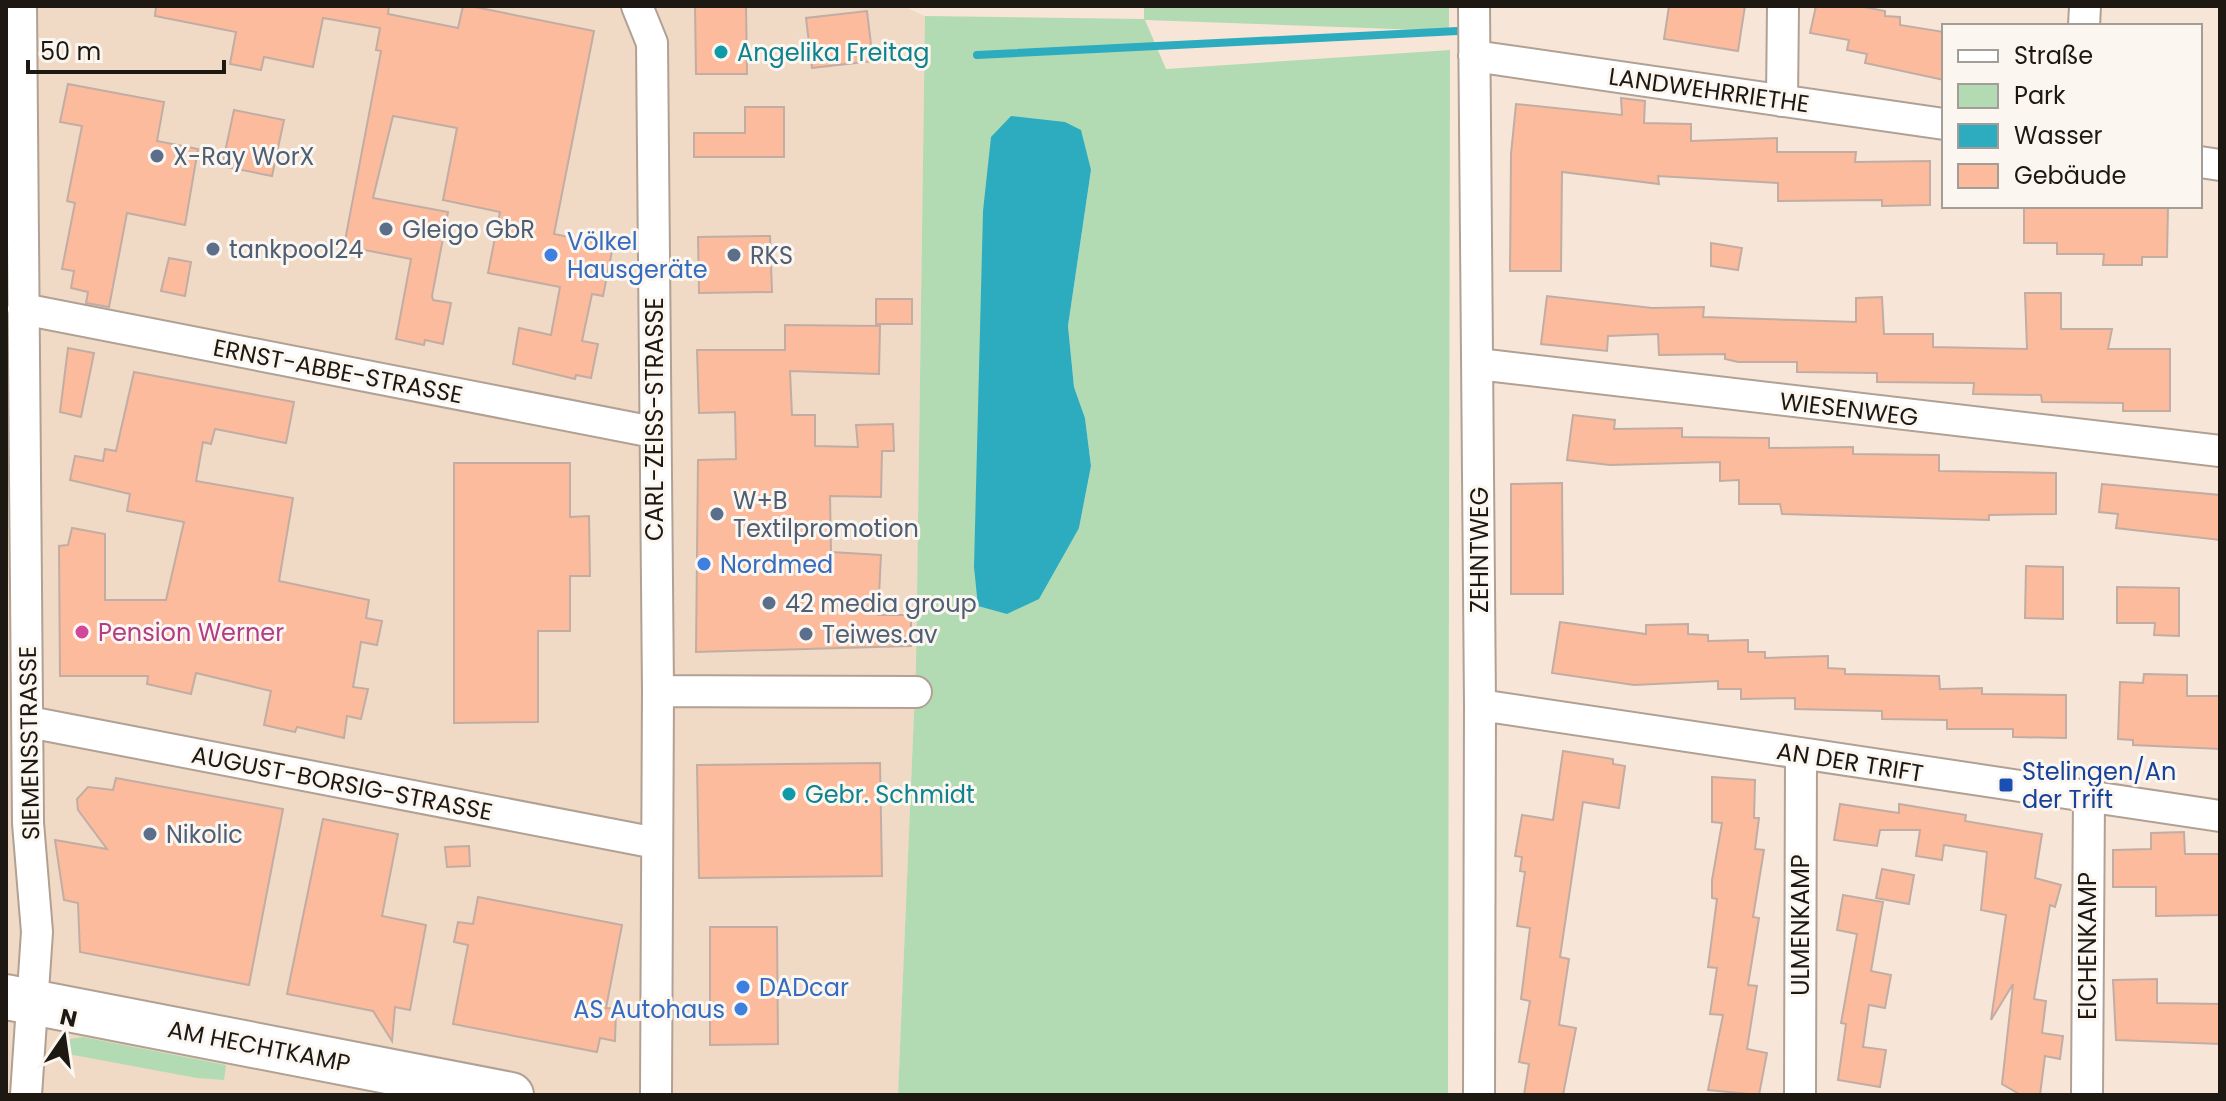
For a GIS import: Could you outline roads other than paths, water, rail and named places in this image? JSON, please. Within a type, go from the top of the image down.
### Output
[{"type":"street","name":"SIEMENSSTRASSE","points":[[21,6],[28,823],[37,932],[19,1000],[26,1095]]},
{"type":"street","name":"CARL-ZEISS-STRASSE","points":[[637,6],[652,43],[653,432],[658,691],[656,1095]]},
{"type":"street","name":"ZEHNTWEG","points":[[1474,6],[1480,705],[1479,1095]]},
{"type":"street","points":[[1782,101],[1783,6]]},
{"type":"street","name":"LANDWEHRRIETHE","points":[[1474,56],[1942,124]]},
{"type":"street","name":"ERNST-ABBE-STRASSE","points":[[23,309],[653,432]]},
{"type":"street","name":"WIESENWEG","points":[[1478,364],[2220,451]]},
{"type":"street","points":[[658,691],[916,692]]},
{"type":"street","name":"AN DER TRIFT","points":[[1480,705],[2220,816]]},
{"type":"street","name":"AUGUST-BORSIG-STRASSE","points":[[29,722],[656,843]]},
{"type":"street","name":"ULMENKAMP","points":[[1800,1095],[1801,754]]},
{"type":"street","name":"EICHENKAMP","points":[[2087,1095],[2089,796]]},
{"type":"street","name":"AM HECHTKAMP","points":[[19,1000],[511,1095]]},
{"type":"water","points":[[1011,116],[1065,122],[1081,130],[1091,170],[1068,326],[1074,387],[1085,418],[1091,466],[1079,528],[1039,599],[1007,614],[978,606],[974,567],[983,211],[991,137]]},
{"type":"waterway","points":[[977,55],[1458,31]]},
{"type":"place","name":"Angelika Freitag","points":[[721,52]]},
{"type":"place","name":"X-Ray WorX","points":[[157,156]]},
{"type":"place","name":"Gleigo GbR","points":[[386,229]]},
{"type":"place","name":"tankpool24","points":[[213,249]]},
{"type":"place","name":"Völkel Hausgeräte","points":[[551,255]]},
{"type":"place","name":"RKS","points":[[734,255]]},
{"type":"place","name":"W+B Textilpromotion","points":[[717,514]]},
{"type":"place","name":"Nordmed","points":[[704,564]]},
{"type":"place","name":"42 media group","points":[[769,603]]},
{"type":"place","name":"Pension Werner","points":[[82,632]]},
{"type":"place","name":"Teiwes.av","points":[[806,634]]},
{"type":"place","name":"Stelingen/An der Trift","points":[[2006,785]]},
{"type":"place","name":"Gebr. Schmidt","points":[[789,794]]},
{"type":"place","name":"Nikolic","points":[[150,834]]},
{"type":"place","name":"DADcar","points":[[743,987]]},
{"type":"place","name":"AS Autohaus","points":[[741,1009]]}]
